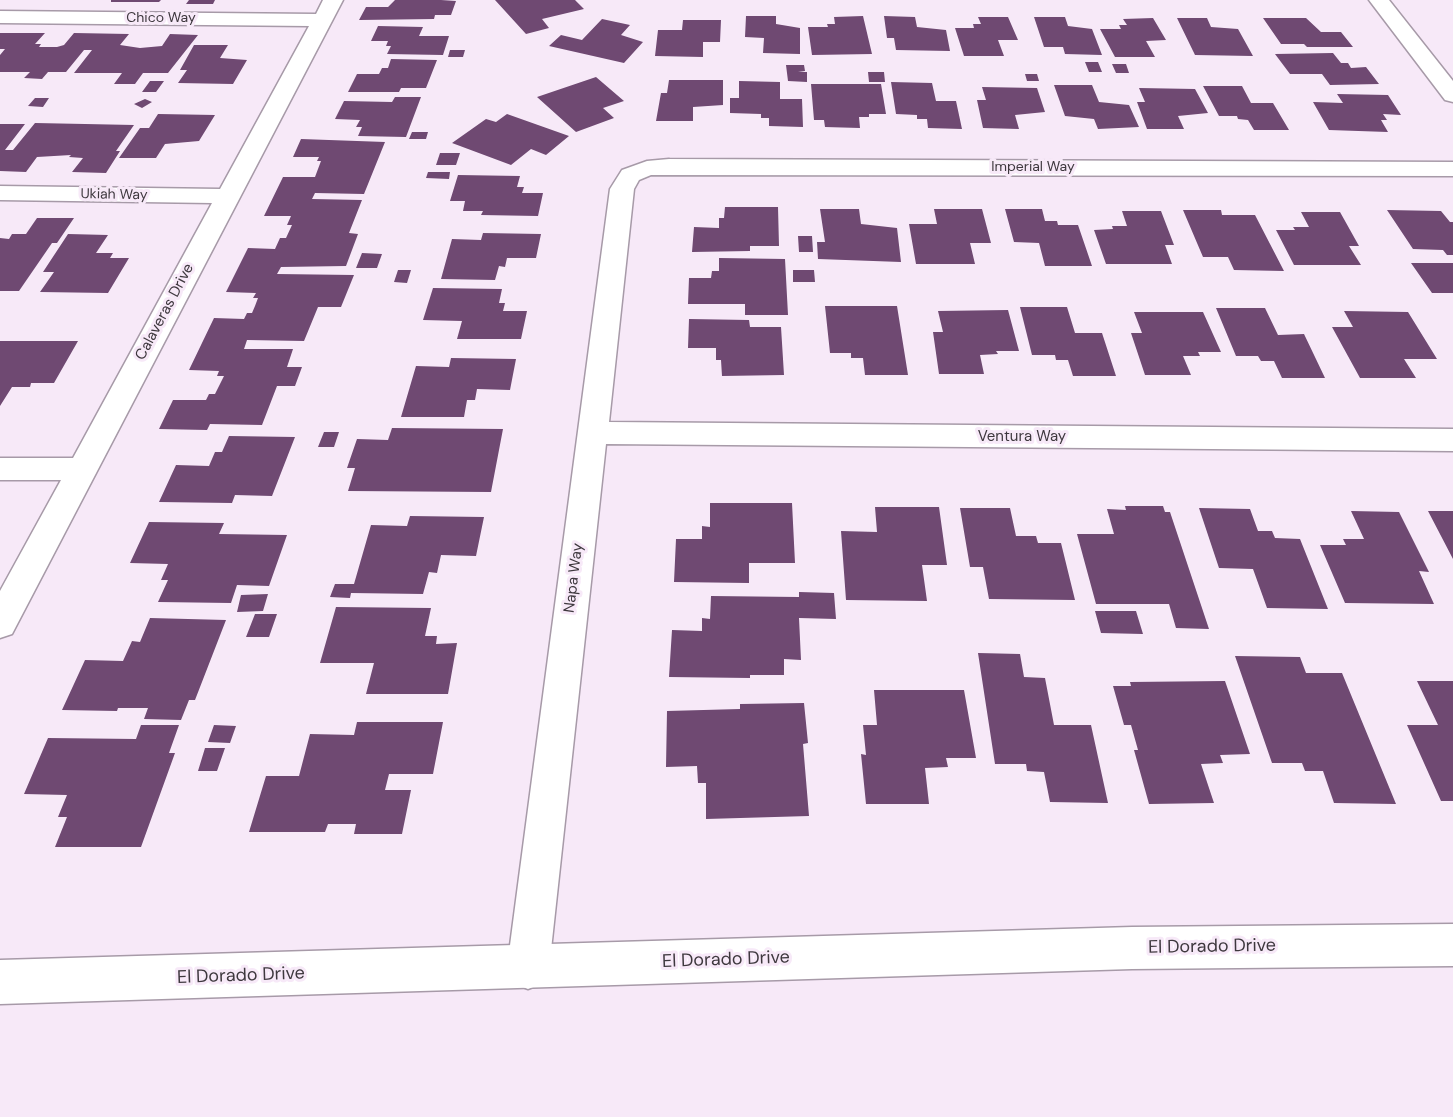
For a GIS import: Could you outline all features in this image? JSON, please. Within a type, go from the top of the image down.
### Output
[{"type":"street","points":[[1379,0],[1453,94]]},
{"type":"street","name":"Chico Way","points":[[0,17],[327,10]]},
{"type":"street","name":"Calaveras Drive","points":[[0,624],[327,10]]},
{"type":"street","name":"Imperial Way","points":[[622,189],[630,175],[637,171],[669,166],[1453,169]]},
{"type":"street","name":"Napa Way","points":[[528,968],[622,189]]},
{"type":"street","name":"Ukiah Way","points":[[0,193],[227,196]]},
{"type":"street","name":"Ventura Way","points":[[592,433],[1453,440]]},
{"type":"street","points":[[0,469],[81,469]]},
{"type":"street","name":"El Dorado Drive","points":[[0,982],[528,968],[785,957],[1132,948],[1453,945]]},
{"type":"building","points":[[111,0],[161,0],[159,2],[111,2]]},
{"type":"building","points":[[189,0],[215,0],[213,4],[186,4]]},
{"type":"building","points":[[395,0],[456,1],[451,15],[435,15],[434,19],[359,20],[366,7],[388,7]]},
{"type":"building","points":[[495,0],[575,0],[584,9],[542,19],[549,28],[526,34]]},
{"type":"building","points":[[746,16],[776,16],[776,24],[800,28],[800,54],[763,53],[764,38],[745,37]]},
{"type":"building","points":[[863,16],[872,54],[812,55],[808,27],[828,27],[827,24],[835,24],[834,17]]},
{"type":"building","points":[[884,16],[915,17],[917,27],[946,30],[950,51],[896,50],[894,38],[887,38]]},
{"type":"building","points":[[978,17],[1008,17],[1018,40],[998,40],[1004,56],[964,56],[955,28],[974,28],[973,24],[981,24]]},
{"type":"building","points":[[1034,17],[1065,17],[1068,26],[1092,29],[1102,55],[1065,54],[1063,47],[1044,47]]},
{"type":"building","points":[[1153,18],[1166,40],[1146,41],[1155,57],[1115,57],[1100,29],[1121,29],[1119,25],[1127,25],[1123,19]]},
{"type":"building","points":[[1177,18],[1207,18],[1211,27],[1238,29],[1253,56],[1195,55]]},
{"type":"building","points":[[1263,18],[1306,18],[1321,32],[1341,32],[1353,47],[1307,47],[1304,44],[1281,44]]},
{"type":"building","points":[[602,19],[630,25],[621,35],[643,42],[624,63],[549,46],[561,35],[582,40]]},
{"type":"building","points":[[683,20],[721,20],[720,42],[703,42],[703,57],[655,56],[658,30],[682,30]]},
{"type":"building","points":[[378,26],[423,27],[419,36],[449,36],[443,55],[387,54],[391,46],[386,46],[388,41],[371,41]]},
{"type":"building","points":[[0,33],[45,33],[35,44],[41,44],[39,47],[64,45],[74,33],[129,34],[120,45],[140,48],[162,46],[170,34],[198,35],[168,73],[143,73],[135,84],[114,84],[122,73],[74,73],[92,50],[84,50],[66,72],[48,72],[42,79],[24,78],[30,72],[0,72],[0,55],[5,49],[0,49]]},
{"type":"building","points":[[194,45],[228,45],[220,58],[247,60],[233,84],[178,83],[187,70],[180,70]]},
{"type":"building","points":[[450,50],[465,50],[463,57],[448,57]]},
{"type":"building","points":[[1333,53],[1341,63],[1348,63],[1351,68],[1366,67],[1379,84],[1330,85],[1322,74],[1290,74],[1275,54]]},
{"type":"building","points":[[391,59],[437,60],[426,88],[401,88],[399,92],[348,92],[357,74],[379,74],[382,68],[388,68]]},
{"type":"building","points":[[1085,62],[1098,62],[1102,72],[1089,72]]},
{"type":"building","points":[[1112,64],[1126,64],[1129,73],[1116,73]]},
{"type":"building","points":[[786,65],[804,65],[805,71],[798,72],[807,72],[807,82],[788,81]]},
{"type":"building","points":[[868,72],[884,72],[885,82],[869,82]]},
{"type":"building","points":[[1025,74],[1037,74],[1039,81],[1027,81]]},
{"type":"building","points":[[596,77],[624,101],[603,108],[614,118],[576,132],[537,97]]},
{"type":"building","points":[[669,80],[723,80],[723,105],[693,107],[693,121],[656,121],[661,93],[667,93]]},
{"type":"building","points":[[150,81],[164,81],[156,92],[142,92]]},
{"type":"building","points":[[739,81],[780,82],[780,99],[802,99],[803,127],[769,126],[769,118],[761,118],[761,114],[730,113],[730,98],[739,98]]},
{"type":"building","points":[[891,82],[932,83],[936,101],[956,101],[962,129],[928,128],[927,119],[917,119],[917,115],[896,114]]},
{"type":"building","points":[[811,84],[881,84],[886,114],[869,114],[869,117],[859,117],[860,128],[825,127],[824,120],[814,120]]},
{"type":"building","points":[[1054,85],[1092,85],[1099,102],[1129,105],[1139,127],[1098,129],[1094,119],[1065,116]]},
{"type":"building","points":[[1203,86],[1242,86],[1251,103],[1273,103],[1289,130],[1254,130],[1248,120],[1238,119],[1237,116],[1219,116]]},
{"type":"building","points":[[982,87],[1037,88],[1045,112],[1015,115],[1019,129],[983,128],[977,100],[986,100]]},
{"type":"building","points":[[1139,88],[1195,89],[1208,113],[1178,116],[1184,129],[1147,129],[1137,102],[1145,102]]},
{"type":"building","points":[[1337,94],[1388,95],[1401,115],[1383,114],[1387,120],[1381,120],[1388,132],[1329,130],[1313,102],[1343,103]]},
{"type":"building","points":[[395,97],[421,97],[406,137],[358,136],[362,127],[356,127],[360,120],[335,119],[344,101],[392,102]]},
{"type":"building","points":[[35,98],[49,98],[43,107],[28,106]]},
{"type":"building","points":[[145,99],[152,102],[142,108],[134,104]]},
{"type":"building","points":[[158,114],[215,115],[199,141],[165,144],[156,158],[119,158],[140,128],[149,128]]},
{"type":"building","points":[[507,114],[569,136],[546,155],[531,149],[511,165],[452,143],[486,119],[496,122]]},
{"type":"building","points":[[35,123],[134,125],[116,151],[120,151],[106,173],[72,172],[83,158],[69,157],[71,155],[37,157],[26,172],[0,171],[0,124],[25,124],[5,150],[13,150]]},
{"type":"building","points":[[412,132],[428,132],[426,139],[409,139]]},
{"type":"building","points":[[301,139],[385,142],[364,194],[315,193],[312,199],[362,200],[349,233],[358,234],[346,266],[281,267],[277,274],[354,275],[341,307],[318,307],[304,341],[247,340],[244,349],[293,349],[287,367],[302,367],[295,386],[277,386],[262,425],[210,424],[207,430],[159,429],[173,400],[206,400],[209,394],[215,394],[224,376],[217,376],[219,371],[189,370],[214,318],[244,319],[247,313],[252,313],[258,298],[253,298],[256,293],[226,292],[248,248],[275,249],[280,238],[286,238],[292,225],[287,225],[291,216],[264,216],[283,177],[315,177],[321,161],[317,161],[319,157],[293,157]]},
{"type":"building","points":[[440,153],[460,153],[456,165],[436,165]]},
{"type":"building","points":[[428,172],[450,172],[449,179],[426,178]]},
{"type":"building","points":[[458,175],[520,176],[517,187],[524,187],[522,193],[543,193],[538,216],[481,215],[483,211],[463,211],[465,201],[450,201]]},
{"type":"building","points":[[725,207],[778,207],[779,246],[750,246],[750,251],[692,252],[694,227],[719,228],[719,218],[724,218]]},
{"type":"building","points":[[820,209],[859,209],[861,224],[897,228],[901,262],[818,259],[817,242],[825,242]]},
{"type":"building","points":[[934,209],[982,209],[991,243],[970,243],[975,264],[916,264],[909,224],[937,224]]},
{"type":"building","points":[[1005,209],[1042,209],[1045,221],[1057,221],[1058,225],[1078,225],[1092,266],[1045,266],[1039,243],[1014,242]]},
{"type":"building","points":[[1183,210],[1221,210],[1222,215],[1255,215],[1284,271],[1234,270],[1228,257],[1203,257]]},
{"type":"building","points":[[1387,210],[1441,211],[1450,222],[1453,222],[1453,255],[1447,255],[1443,250],[1413,249]]},
{"type":"building","points":[[1122,211],[1161,211],[1174,245],[1165,245],[1172,264],[1106,264],[1094,230],[1113,229],[1112,226],[1127,226]]},
{"type":"building","points":[[1301,212],[1340,212],[1359,246],[1349,246],[1361,265],[1294,265],[1276,230],[1309,227]]},
{"type":"building","points":[[37,218],[74,218],[57,243],[52,243],[19,291],[0,291],[0,238],[9,239],[12,234],[26,234]]},
{"type":"building","points":[[483,233],[541,234],[536,258],[507,258],[505,267],[499,266],[495,280],[441,279],[452,239],[481,240]]},
{"type":"building","points":[[68,234],[108,235],[96,253],[113,253],[110,258],[129,258],[108,293],[40,292],[54,272],[43,272]]},
{"type":"building","points":[[798,236],[812,236],[813,252],[799,252]]},
{"type":"building","points":[[362,253],[382,254],[377,268],[356,268]]},
{"type":"building","points":[[719,258],[785,259],[788,315],[745,315],[745,304],[688,304],[689,278],[711,278],[712,271],[719,271]]},
{"type":"building","points":[[1411,263],[1453,263],[1453,293],[1432,293]]},
{"type":"building","points":[[398,270],[411,270],[407,283],[394,282]]},
{"type":"building","points":[[793,270],[814,270],[815,282],[793,282]]},
{"type":"building","points":[[433,288],[502,289],[499,303],[505,303],[503,311],[527,311],[521,339],[457,339],[462,321],[423,320]]},
{"type":"building","points":[[825,306],[897,306],[908,375],[865,375],[863,358],[851,358],[851,353],[830,353]]},
{"type":"building","points":[[1020,307],[1067,307],[1075,333],[1102,333],[1116,376],[1073,376],[1068,360],[1056,360],[1055,355],[1032,355]]},
{"type":"building","points":[[1216,308],[1265,308],[1278,335],[1304,334],[1325,378],[1282,378],[1274,361],[1261,361],[1258,356],[1236,356]]},
{"type":"building","points":[[1008,310],[1019,351],[996,351],[998,354],[980,355],[984,374],[939,374],[933,332],[943,332],[938,311]]},
{"type":"building","points":[[1344,311],[1408,312],[1437,359],[1404,359],[1416,378],[1360,378],[1332,327],[1353,327]]},
{"type":"building","points":[[1134,312],[1203,312],[1221,352],[1198,352],[1200,356],[1183,356],[1191,375],[1145,375],[1131,333],[1142,333]]},
{"type":"building","points":[[689,319],[749,320],[750,327],[781,327],[784,375],[722,376],[721,360],[716,360],[716,348],[688,348]]},
{"type":"building","points":[[0,341],[78,341],[54,383],[31,383],[30,387],[12,387],[0,406]]},
{"type":"building","points":[[451,358],[516,359],[510,390],[477,389],[475,400],[467,400],[464,417],[401,417],[416,366],[449,367]]},
{"type":"building","points":[[392,428],[503,429],[491,492],[348,491],[355,468],[347,468],[357,439],[388,440]]},
{"type":"building","points":[[324,432],[339,432],[334,447],[318,447]]},
{"type":"building","points":[[229,436],[295,437],[272,496],[235,495],[232,503],[159,502],[176,465],[209,466],[215,452],[222,452]]},
{"type":"building","points":[[710,503],[792,503],[795,563],[749,563],[749,583],[674,582],[676,539],[702,539],[702,526],[710,527]]},
{"type":"building","points":[[1125,506],[1163,506],[1165,512],[1170,512],[1209,629],[1176,628],[1169,604],[1096,604],[1077,534],[1114,534],[1107,509],[1126,510]]},
{"type":"building","points":[[875,507],[939,507],[947,565],[922,565],[927,601],[846,600],[841,531],[877,532]]},
{"type":"building","points":[[960,508],[1010,508],[1016,536],[1036,536],[1038,543],[1061,543],[1075,600],[989,599],[983,567],[970,567]]},
{"type":"building","points":[[1199,508],[1250,509],[1258,531],[1272,531],[1275,538],[1300,539],[1328,609],[1267,608],[1253,569],[1219,568]]},
{"type":"building","points":[[1351,511],[1399,512],[1429,572],[1419,571],[1434,604],[1345,603],[1320,545],[1346,545],[1343,539],[1364,539]]},
{"type":"building","points":[[1428,511],[1453,511],[1453,559]]},
{"type":"building","points":[[410,516],[484,517],[476,556],[441,555],[437,573],[429,572],[423,594],[351,593],[350,598],[330,597],[335,584],[354,584],[371,525],[407,526]]},
{"type":"building","points":[[149,522],[224,523],[219,534],[287,535],[269,586],[237,585],[231,603],[158,602],[168,580],[161,580],[168,564],[130,563]]},
{"type":"building","points":[[799,592],[834,593],[836,619],[799,618],[801,660],[784,659],[784,675],[750,675],[750,678],[669,677],[672,630],[702,631],[702,618],[710,619],[711,596],[799,597]]},
{"type":"building","points":[[268,594],[263,611],[237,612],[241,595]]},
{"type":"building","points":[[336,607],[431,608],[425,636],[437,636],[436,644],[457,643],[448,694],[366,694],[374,663],[320,663]]},
{"type":"building","points":[[1095,611],[1136,611],[1143,634],[1101,633]]},
{"type":"building","points":[[255,614],[277,614],[269,637],[246,637]]},
{"type":"building","points":[[150,618],[226,620],[195,700],[189,700],[181,720],[144,719],[148,708],[118,708],[117,711],[62,710],[85,660],[123,661],[132,641],[140,642]]},
{"type":"building","points":[[978,653],[1020,654],[1024,677],[1045,678],[1054,725],[1091,725],[1108,803],[1050,802],[1044,772],[1027,771],[1026,764],[995,764]]},
{"type":"building","points":[[1235,656],[1300,657],[1306,673],[1342,673],[1396,804],[1334,803],[1323,771],[1305,771],[1302,763],[1272,763]]},
{"type":"building","points":[[1225,681],[1250,754],[1220,755],[1223,763],[1201,764],[1214,803],[1149,804],[1134,750],[1138,750],[1131,725],[1124,725],[1113,686],[1131,686],[1130,682]]},
{"type":"building","points":[[1417,681],[1453,681],[1453,801],[1441,801],[1407,725],[1438,725]]},
{"type":"building","points":[[874,690],[964,690],[976,758],[946,758],[948,767],[925,768],[929,804],[866,804],[861,754],[866,755],[863,725],[877,725]]},
{"type":"building","points":[[804,703],[808,743],[803,744],[809,816],[706,819],[706,783],[698,783],[697,766],[666,767],[667,711],[740,709],[740,704]]},
{"type":"building","points":[[357,722],[443,722],[433,774],[389,774],[385,790],[411,790],[402,834],[354,834],[356,824],[328,824],[325,832],[249,832],[266,776],[299,776],[310,734],[354,735]]},
{"type":"building","points":[[141,725],[179,725],[169,753],[175,753],[141,847],[55,847],[67,817],[58,817],[67,795],[24,794],[48,738],[136,739]]},
{"type":"building","points":[[214,725],[236,726],[230,743],[208,742]]},
{"type":"building","points":[[205,748],[225,748],[217,771],[198,771]]}]
